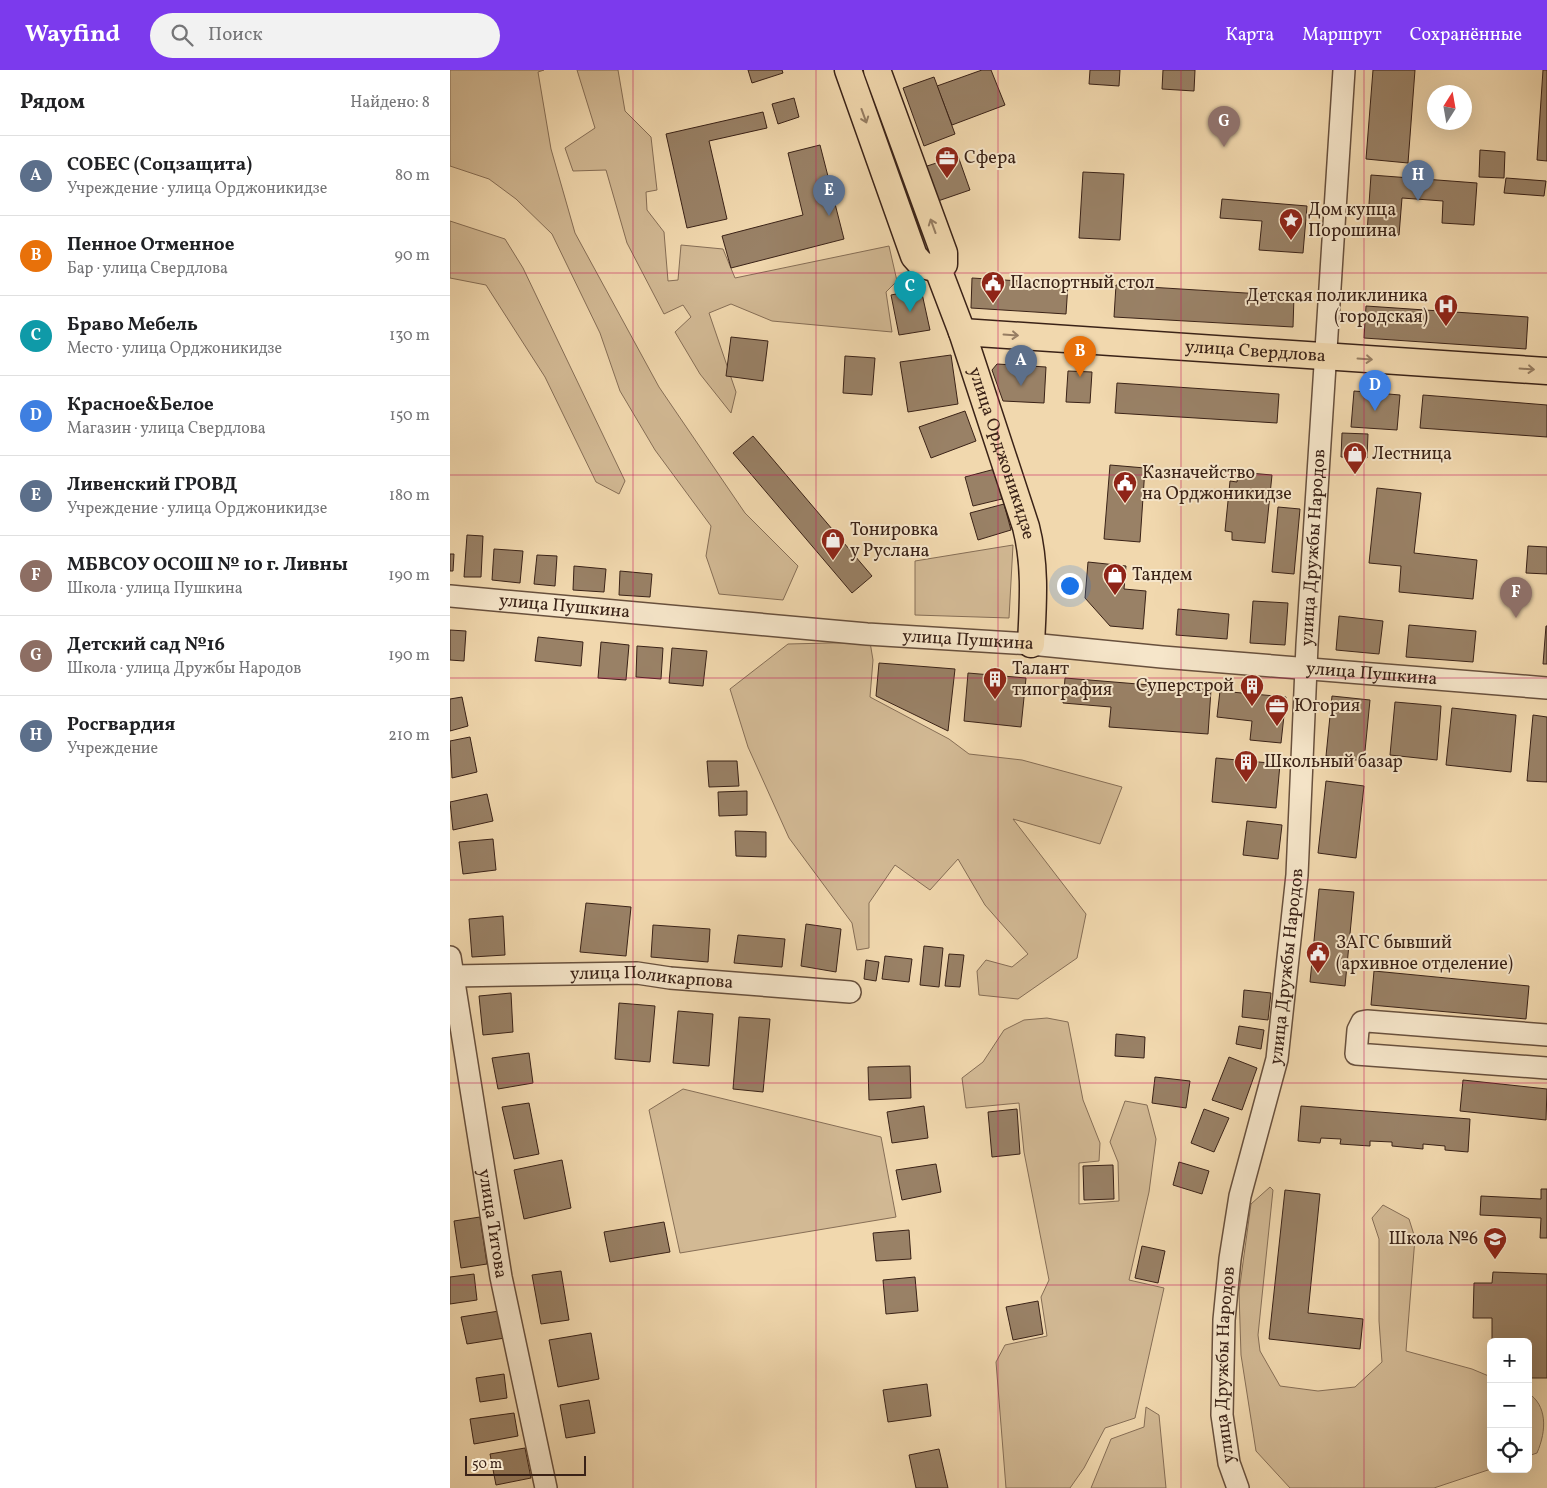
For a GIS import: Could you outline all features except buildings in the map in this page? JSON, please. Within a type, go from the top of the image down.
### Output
[{"type":"main road","points":[[848,70],[914,256],[922,265],[938,269],[944,264],[944,253],[877,70]]},
{"type":"main road","name":"улица Орджоникидзе","points":[[938,269],[962,332],[1020,506],[1031,546],[1034,581],[1031,644]]},
{"type":"main road","name":"улица Свердлова","points":[[962,332],[1547,371]]},
{"type":"street","points":[[1324,356],[1344,70]]},
{"type":"street","name":"улица Дружбы Народов","points":[[1238,1488],[1229,1463],[1222,1414],[1224,1320],[1230,1259],[1240,1196],[1277,1059],[1297,875],[1306,668],[1324,356]]},
{"type":"street","name":"улица Пушкина","points":[[450,596],[868,634],[1031,644],[1547,688]]},
{"type":"street","name":"улица Поликарпова","points":[[451,967],[637,973],[670,978],[850,992]]},
{"type":"street","name":"улица Титова","points":[[451,967],[501,1277],[546,1488]]},
{"type":"street","points":[[1547,1035],[1367,1021],[1362,1022],[1358,1030],[1356,1054],[1547,1068]]},
{"type":"shaded area","points":[[450,70],[544,70],[538,72],[551,149],[575,233],[659,387],[745,513],[798,566],[783,600],[719,594],[706,556],[711,526],[655,450],[620,391],[600,333],[552,234],[516,199],[489,179],[450,166]]},
{"type":"shaded area","points":[[577,70],[618,70],[625,111],[651,137],[657,190],[646,192],[647,210],[664,232],[668,281],[678,280],[681,245],[723,249],[735,278],[889,246],[897,281],[886,292],[892,332],[772,321],[731,304],[709,313],[736,392],[731,413],[700,374],[675,332],[691,317],[683,305],[664,314],[627,243],[606,170],[573,171],[565,148],[595,128]]},
{"type":"shaded area","points":[[450,221],[505,239],[523,268],[625,481],[619,494],[596,482],[545,377],[486,285],[450,278]]},
{"type":"shaded area","points":[[1013,545],[1009,618],[915,615],[915,561]]},
{"type":"shaded area","points":[[870,642],[873,660],[870,697],[949,739],[969,754],[1022,760],[1122,787],[1100,844],[1013,819],[1086,914],[1077,958],[1018,999],[979,995],[977,971],[986,960],[1012,967],[1028,954],[985,905],[958,859],[930,890],[895,865],[869,903],[869,948],[857,950],[852,923],[789,838],[748,747],[730,689],[788,644]]},
{"type":"shaded area","points":[[1047,1018],[1068,1022],[1083,1100],[1100,1143],[1099,1161],[1079,1163],[1079,1204],[1119,1201],[1118,1162],[1110,1142],[1125,1101],[1147,1105],[1156,1139],[1149,1192],[1129,1280],[1164,1288],[1135,1418],[1105,1428],[1084,1468],[1070,1488],[1006,1488],[996,1362],[1005,1345],[1047,1336],[1041,1297],[1049,1280],[1024,1152],[1019,1103],[966,1108],[962,1078],[983,1062],[1004,1030],[1024,1020]]},
{"type":"shaded area","points":[[683,1089],[881,1137],[896,1217],[680,1253],[649,1110]]},
{"type":"shaded area","points":[[1270,1187],[1273,1190],[1258,1335],[1260,1351],[1280,1386],[1318,1391],[1355,1387],[1382,1362],[1379,1321],[1379,1239],[1372,1218],[1383,1205],[1409,1219],[1415,1238],[1406,1351],[1472,1369],[1487,1375],[1487,1470],[1434,1488],[1290,1488],[1256,1451],[1241,1355],[1239,1292],[1251,1204]]},
{"type":"shaded area","points":[[1532,1396],[1542,1411],[1544,1427],[1537,1453],[1532,1455]]},
{"type":"shaded area","points":[[1146,1407],[1159,1415],[1166,1488],[1091,1488],[1111,1439],[1144,1427]]},
{"type":"place","name":"Детский сад №16","points":[[1224,147]]},
{"type":"place","name":"Сфера","points":[[947,179]]},
{"type":"place","name":"Росгвардия","points":[[1418,201]]},
{"type":"place","name":"Ливенский ГРОВД","points":[[829,216]]},
{"type":"place","name":"Дом купца Порошина","points":[[1291,241]]},
{"type":"place","name":"Паспортный стол","points":[[993,304]]},
{"type":"place","name":"Браво Мебель","points":[[910,312]]},
{"type":"place","name":"Детская поликлиника (городская)","points":[[1446,327]]},
{"type":"place","name":"Пенное Отменное","points":[[1080,377]]},
{"type":"place","name":"СОБЕС (Соцзащита)","points":[[1021,386]]},
{"type":"place","name":"Красное&Белое","points":[[1375,411]]},
{"type":"place","name":"Лестница","points":[[1355,475]]},
{"type":"place","name":"Казначейство на Орджоникидзе","points":[[1125,504]]},
{"type":"place","name":"Тонировка у Руслана","points":[[833,561]]},
{"type":"place","name":"Тандем","points":[[1115,596]]},
{"type":"place","name":"МБВСОУ ОСОШ № 10 г. Ливны","points":[[1516,618]]},
{"type":"place","name":"Талант типография","points":[[995,700]]},
{"type":"place","name":"Суперстрой","points":[[1252,707]]},
{"type":"place","name":"Югория","points":[[1277,727]]},
{"type":"place","name":"Школьный базар","points":[[1246,783]]},
{"type":"place","name":"ЗАГС бывший (архивное отделение)","points":[[1318,974]]},
{"type":"place","name":"Школа №6","points":[[1495,1260]]}]
